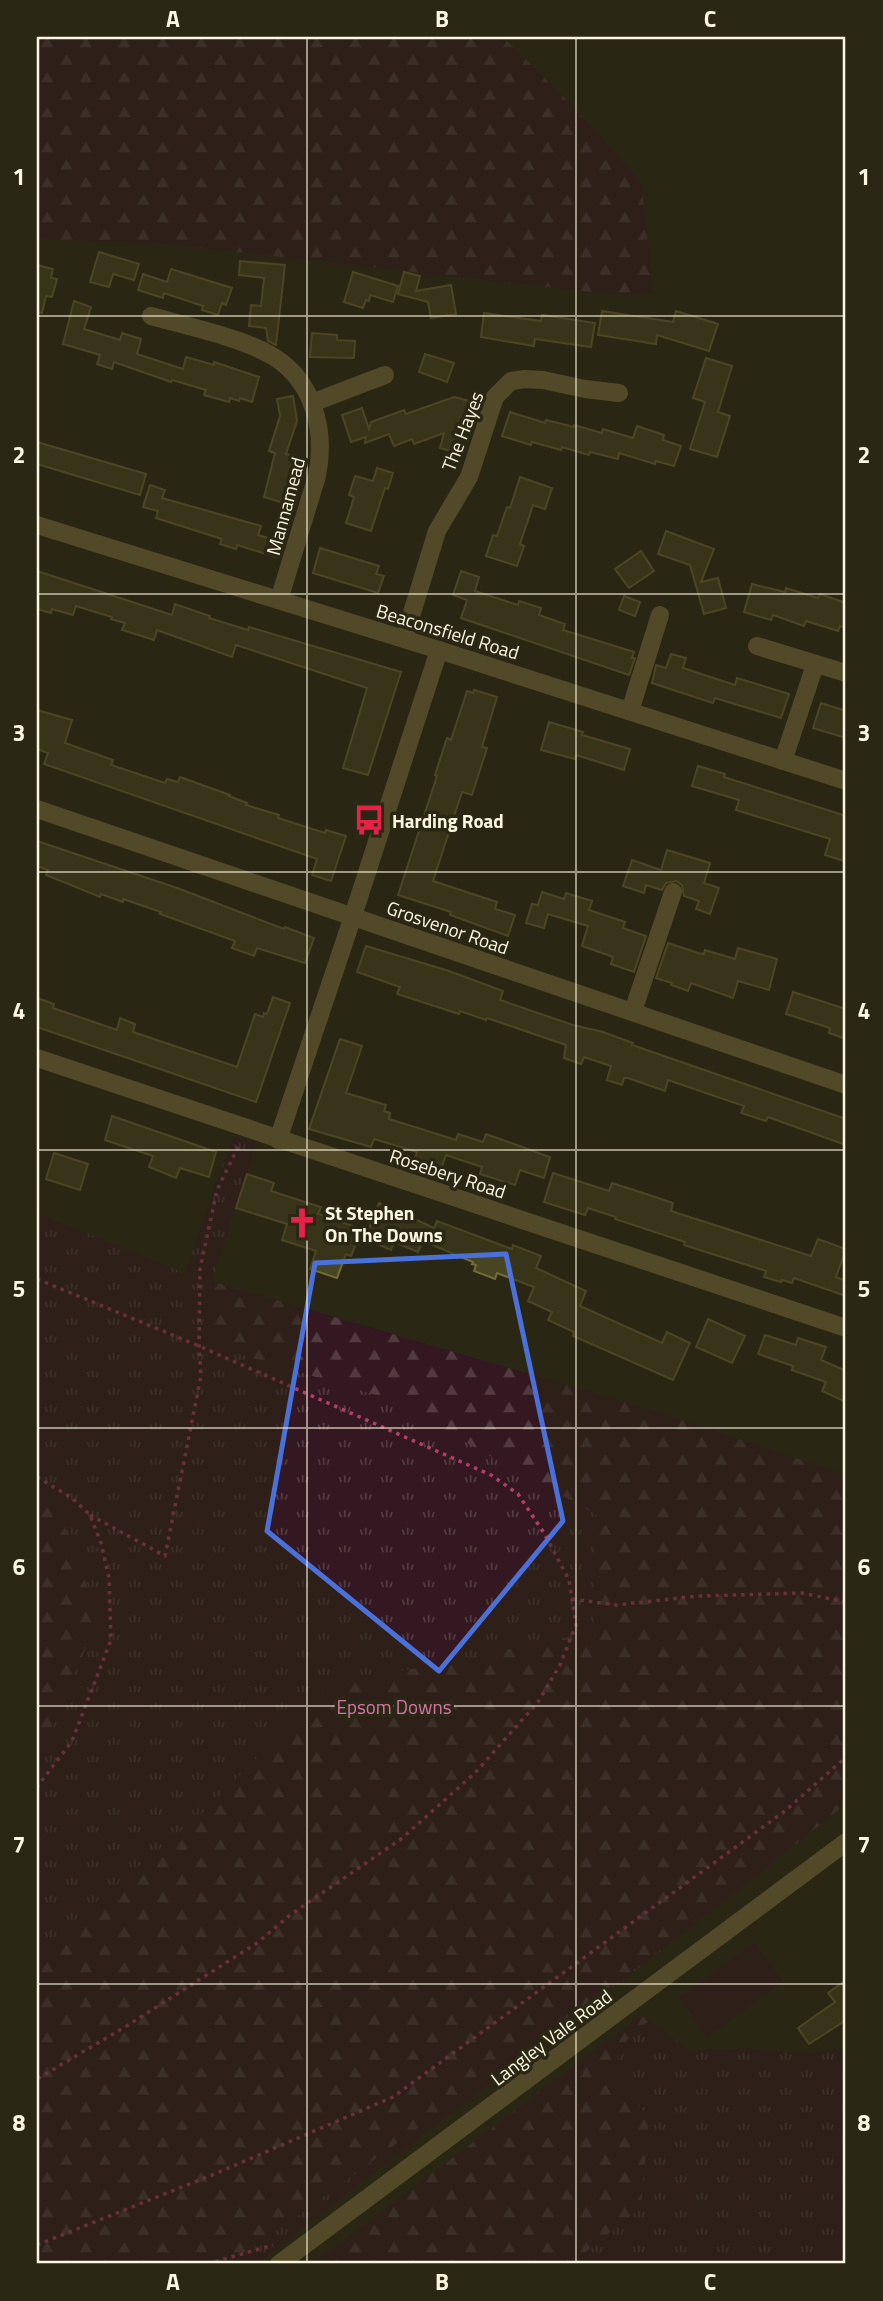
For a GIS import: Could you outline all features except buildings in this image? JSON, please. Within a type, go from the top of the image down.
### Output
[{"type":"street","name":"Mannamead","points":[[151,316],[253,346],[274,357],[302,384],[313,403],[320,436],[321,459],[279,600]]},
{"type":"street","points":[[313,403],[385,375]]},
{"type":"street","name":"The Hayes","points":[[404,639],[437,531],[469,477],[495,397],[502,388],[511,381],[543,380],[619,393]]},
{"type":"street","name":"Beaconsfield Road","points":[[37,525],[439,650],[846,781]]},
{"type":"street","points":[[630,711],[660,615]]},
{"type":"street","points":[[757,646],[846,673]]},
{"type":"street","points":[[278,1140],[439,650]]},
{"type":"street","points":[[783,761],[815,665]]},
{"type":"street","name":"Grosvenor Road","points":[[37,809],[846,1085]]},
{"type":"street","points":[[634,1012],[673,892]]},
{"type":"street","name":"Rosebery Road","points":[[37,1058],[846,1328]]},
{"type":"street","name":"Langley Vale Road","points":[[279,2264],[846,1842]]},
{"type":"path","points":[[37,1477],[72,1498],[90,1515],[164,1556],[201,1376],[200,1269],[217,1190],[247,1129]]},
{"type":"path","points":[[37,1279],[199,1346],[491,1475],[518,1494],[544,1533],[569,1580],[576,1625],[560,1665],[538,1702],[475,1773],[401,1839],[290,1915],[257,1943],[37,2080]]},
{"type":"path","points":[[37,1787],[72,1741],[111,1640],[109,1578],[101,1543],[90,1515]]},
{"type":"path","points":[[572,1599],[617,1605],[698,1597],[802,1593],[846,1602]]},
{"type":"path","points":[[37,2245],[217,2173],[393,2096],[785,1811],[846,1757]]},
{"type":"path","points":[[207,2264],[281,2243],[302,2247]]},
{"type":"highlighted area","points":[[506,1254],[563,1521],[439,1671],[267,1531],[315,1263]]},
{"type":"green space","points":[[37,37],[503,37],[575,108],[641,182],[653,293],[627,296],[157,243],[37,239]]},
{"type":"green space","name":"Epsom Downs","points":[[233,1137],[257,1141],[212,1281],[649,1409],[846,1475],[846,1804],[257,2264],[37,2264],[37,1213],[185,1273]]},
{"type":"green space","name":"Epsom Downs","points":[[211,1281],[649,1409],[846,1475],[846,1804],[689,1929],[232,2264],[37,2264],[37,1952],[201,1814],[328,1686],[593,1632],[597,1515],[385,1398],[210,1345]]},
{"type":"green space","points":[[37,1496],[57,1506],[99,1618],[42,1748],[37,1749]]},
{"type":"green space","points":[[755,1942],[783,1982],[707,2037],[679,1997]]},
{"type":"green space","points":[[642,2015],[690,2051],[751,2048],[801,2054],[846,2048],[846,2264],[503,2264],[528,2100]]},
{"type":"green space","points":[[642,2015],[648,2022],[625,2043],[618,2056],[615,2073],[649,2119],[641,2207],[586,2252],[568,2264],[312,2264]]},
{"type":"place","name":"Harding Road","points":[[369,820]]},
{"type":"place","name":"St Stephen On The Downs","points":[[302,1223]]}]
